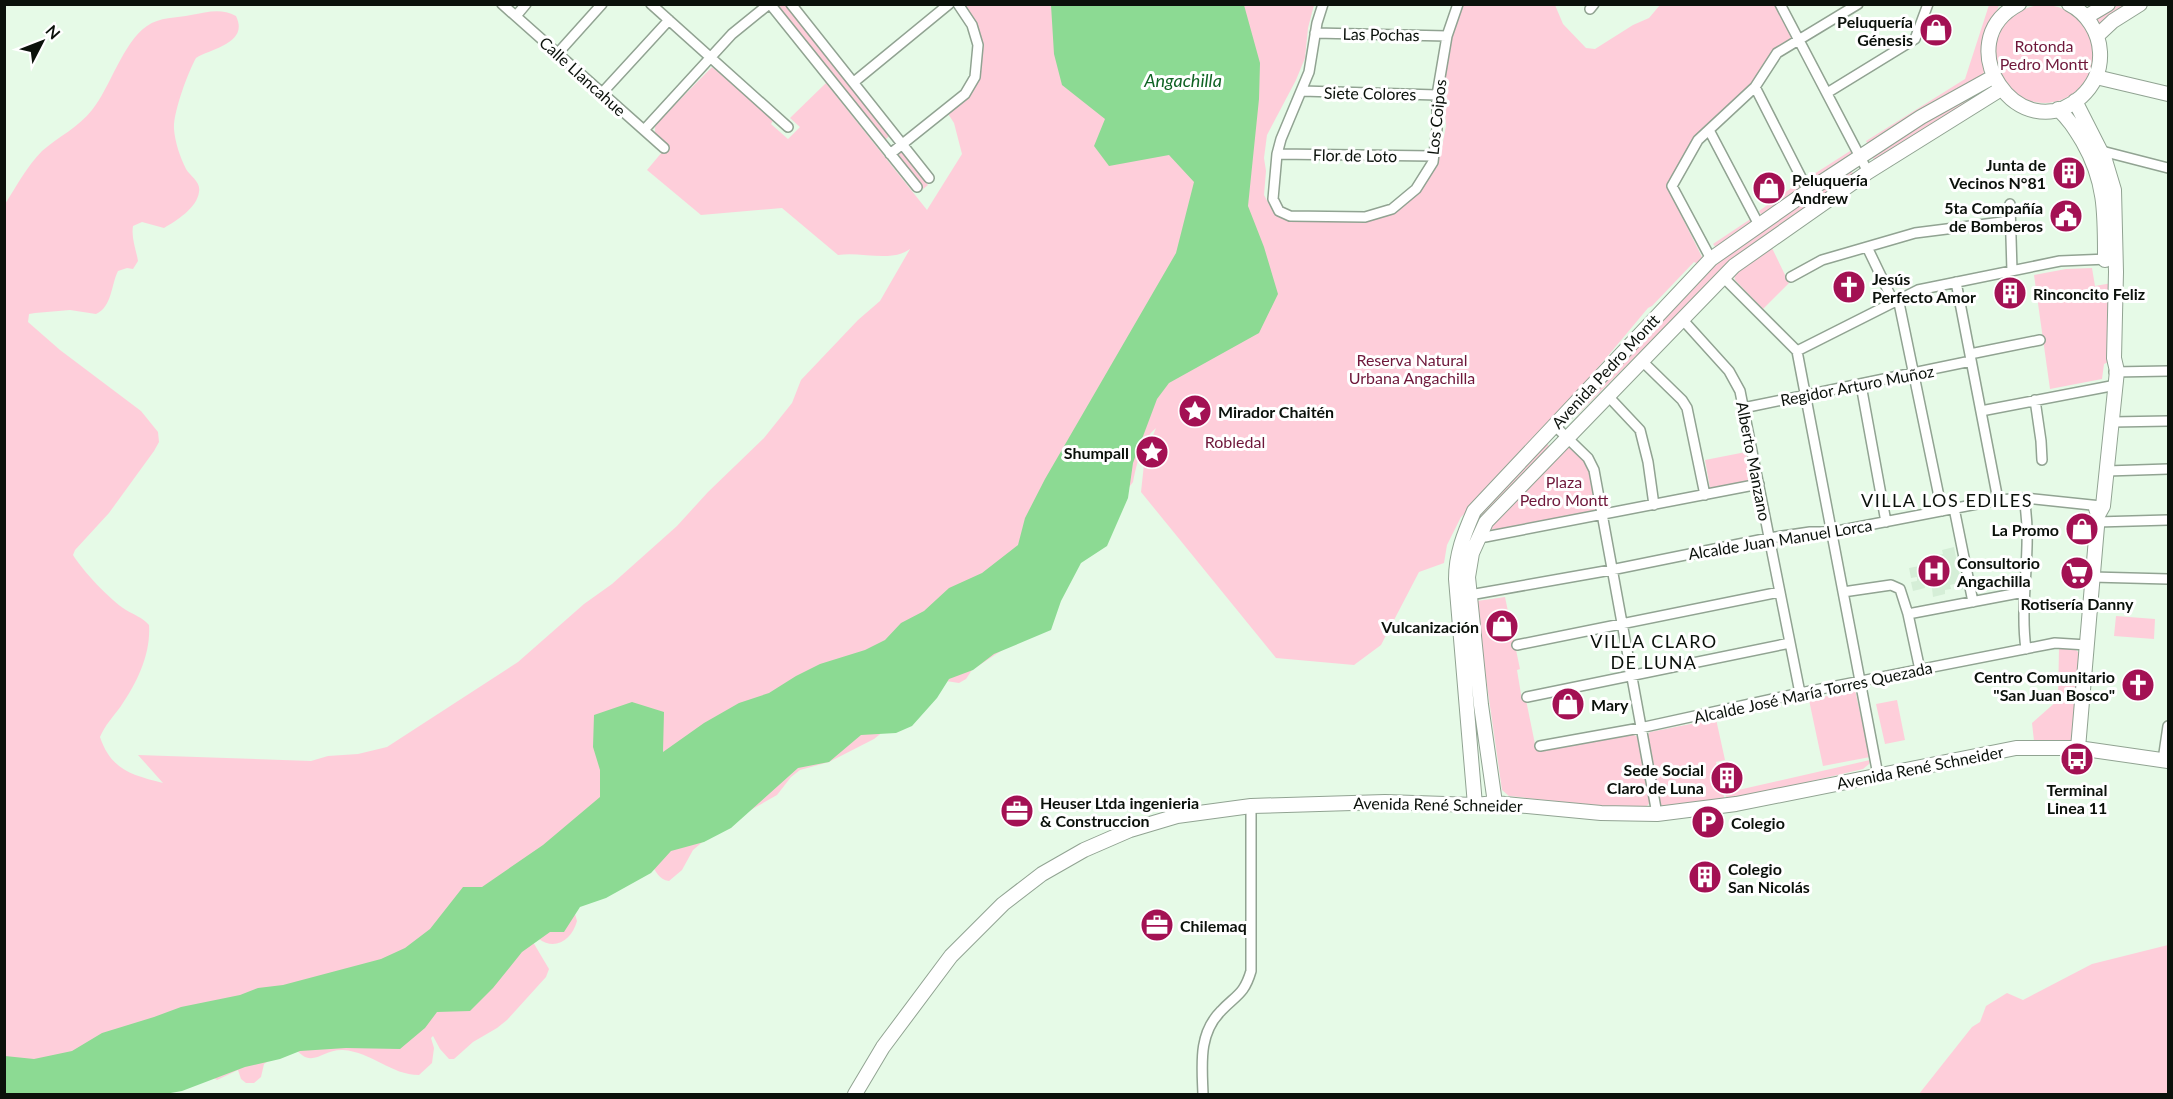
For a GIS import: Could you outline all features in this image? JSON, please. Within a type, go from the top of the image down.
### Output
[{"type":"main road","points":[[2011,7],[1995,28],[1989,48],[1989,63],[1993,76],[2001,89],[2017,103],[2037,110],[2058,109],[2075,102],[2087,91],[2096,77],[2100,57],[2097,36],[2086,17],[2069,4]]},
{"type":"main road","points":[[2086,17],[2108,4]]},
{"type":"main road","points":[[2097,36],[2113,21],[2140,4]]},
{"type":"main road","name":"Avenida Pedro Montt","points":[[1495,803],[1464,596],[1456,560],[1461,540],[1474,511],[1711,259],[1808,191],[1921,117],[1993,76]]},
{"type":"main road","points":[[2096,77],[2169,94]]},
{"type":"main road","name":"Avenida Pedro Montt","points":[[1475,805],[1464,596],[1469,567],[1478,537],[1486,522],[1723,277],[1754,250],[1868,172],[2001,89]]},
{"type":"main road","points":[[2075,102],[2081,109],[2094,150],[2103,195],[2111,259],[2112,422],[2107,471],[2098,512]]},
{"type":"main road","points":[[2058,109],[2069,118],[2094,150]]},
{"type":"main road","points":[[2078,748],[2098,512],[2113,375]]},
{"type":"main road","name":"Avenida René Schneider","points":[[855,1095],[883,1047],[951,956],[984,920],[1022,888],[1084,850],[1130,830],[1201,811],[1251,806],[1374,802],[1475,805],[1495,803],[1601,813],[1658,814],[1736,804],[2016,748],[2078,748],[2166,761]]},
{"type":"street","name":"Calle Llancahue","points":[[502,4],[664,148]]},
{"type":"street","points":[[516,16],[526,4]]},
{"type":"street","points":[[558,54],[602,4]]},
{"type":"street","points":[[651,4],[788,127]]},
{"type":"street","points":[[644,130],[732,34],[770,4],[917,187]]},
{"type":"street","points":[[791,4],[929,178]]},
{"type":"street","points":[[854,82],[949,4]]},
{"type":"street","points":[[890,154],[965,94],[975,77],[978,45],[972,26],[958,4]]},
{"type":"street","name":"Los Coipos","points":[[1323,4],[1315,33],[1309,72],[1277,154],[1273,199],[1275,206],[1284,214],[1304,217],[1365,217],[1392,209],[1416,189],[1428,171],[1433,156],[1437,129],[1437,94],[1447,36],[1458,4]]},
{"type":"street","points":[[1780,4],[1868,172]]},
{"type":"street","points":[[1711,259],[1672,186],[1698,140],[1755,87],[1777,53],[1858,4]]},
{"type":"street","points":[[1827,93],[1915,39],[1928,4]]},
{"type":"street","points":[[602,93],[669,20]]},
{"type":"street","name":"Las Pochas","points":[[1315,33],[1447,36]]},
{"type":"street","points":[[1755,87],[1808,191]]},
{"type":"street","name":"Siete Colores","points":[[1302,91],[1437,94]]},
{"type":"street","points":[[1708,130],[1759,225]]},
{"type":"street","points":[[2094,150],[2169,168]]},
{"type":"street","name":"Flor de Loto","points":[[1277,154],[1433,156]]},
{"type":"street","points":[[2010,204],[2012,271]]},
{"type":"street","points":[[1791,278],[1822,260],[1915,233],[2010,221]]},
{"type":"street","points":[[1867,247],[1896,300],[1915,374],[1941,511]]},
{"type":"street","points":[[1797,351],[1918,290],[2060,261],[2111,259]]},
{"type":"street","points":[[1723,277],[1797,351],[1878,775]]},
{"type":"street","points":[[1956,282],[1998,500]]},
{"type":"street","name":"Alberto Manzano","points":[[1682,319],[1733,377],[1740,391],[1800,693]]},
{"type":"street","name":"Regidor Arturo Muñoz","points":[[1743,408],[1915,374],[2040,340]]},
{"type":"street","points":[[1642,361],[1682,400],[1687,408],[1705,495]]},
{"type":"street","points":[[1981,411],[2035,400],[2113,375],[2169,371]]},
{"type":"street","points":[[1861,386],[1886,522]]},
{"type":"street","points":[[1608,396],[1640,430],[1648,462],[1654,505]]},
{"type":"street","points":[[2035,400],[2042,460]]},
{"type":"street","points":[[2112,422],[2169,421]]},
{"type":"street","points":[[1554,425],[1588,458],[1594,470],[1640,728],[1658,814]]},
{"type":"street","points":[[2107,471],[2169,469]]},
{"type":"street","points":[[1478,537],[1602,516],[1759,484]]},
{"type":"street","points":[[2024,498],[2029,522],[2022,624],[2026,649]]},
{"type":"street","name":"Alcalde Juan Manuel Lorca","points":[[1464,596],[1611,570],[1769,538],[1810,532],[1832,532],[1998,500],[2024,498],[2098,512],[2169,520]]},
{"type":"street","points":[[1954,508],[1973,602]]},
{"type":"street","points":[[2092,577],[2169,579]]},
{"type":"street","points":[[1843,592],[1895,585],[1902,592],[1920,670]]},
{"type":"street","points":[[1517,645],[1780,591]]},
{"type":"street","points":[[1908,614],[2024,592]]},
{"type":"street","points":[[1527,697],[1790,643]]},
{"type":"street","name":"Alcalde José María Torres Quezada","points":[[1540,746],[1640,728],[1800,693],[2055,643],[2087,645]]},
{"type":"street","points":[[2166,761],[2169,726]]},
{"type":"street","points":[[1203,1095],[1202,1051],[1207,1034],[1222,1010],[1241,994],[1251,971],[1251,806]]},
{"type":"shaded area","name":"Consultorio Angachilla","points":[[1954,547],[1964,589],[1960,590],[1958,583],[1950,585],[1951,589],[1945,590],[1945,594],[1933,597],[1932,588],[1937,586],[1935,578],[1924,581],[1925,588],[1913,591],[1911,582],[1917,581],[1917,577],[1911,578],[1909,568],[1940,562],[1938,555],[1943,554],[1942,550]]},
{"type":"green space","points":[[777,5],[786,5],[889,136],[884,141]]},
{"type":"green space","points":[[964,5],[1314,5],[1308,28],[1305,58],[1267,135],[1264,158],[1266,171],[1264,195],[1273,212],[1281,218],[1307,220],[1374,214],[1404,198],[1435,162],[1442,147],[1446,126],[1444,92],[1448,49],[1463,5],[1555,5],[1563,24],[1586,48],[1595,49],[1633,25],[1649,18],[1660,5],[1778,5],[1793,35],[1792,41],[1756,81],[1693,140],[1667,187],[1703,259],[1698,264],[1694,262],[1648,308],[1550,425],[1499,481],[1461,517],[1447,545],[1444,563],[1419,572],[1381,645],[1354,665],[1276,658],[1141,492],[1145,455],[1156,428],[1143,446],[1133,482],[1007,647],[972,670],[966,679],[959,683],[946,681],[874,739],[829,762],[800,770],[791,777],[777,795],[719,828],[693,850],[682,870],[669,881],[660,877],[650,862],[573,907],[577,921],[575,928],[567,938],[557,944],[539,939],[533,942],[549,969],[546,977],[507,1020],[473,1042],[454,1059],[449,1059],[433,1036],[431,1038],[434,1048],[432,1063],[419,1075],[399,1071],[363,1055],[343,1050],[311,1058],[305,1057],[293,1045],[264,1064],[261,1077],[254,1083],[246,1083],[241,1079],[238,1070],[217,1080],[214,1078],[5,1094],[5,204],[42,151],[75,127],[99,101],[138,33],[152,23],[168,18],[214,11],[236,16],[239,25],[234,39],[196,58],[178,103],[174,122],[177,144],[186,169],[199,185],[197,198],[185,213],[164,228],[142,222],[133,226],[133,239],[138,261],[133,269],[118,271],[108,301],[101,311],[96,314],[70,310],[35,313],[29,314],[28,322],[60,350],[141,411],[158,432],[159,442],[154,451],[109,513],[73,555],[90,577],[112,599],[149,625],[148,647],[137,678],[100,737],[110,757],[117,764],[132,774],[163,783],[138,755],[311,761],[328,756],[358,754],[387,747],[518,662],[584,604],[612,584],[677,526],[708,492],[764,438],[792,403],[801,380],[858,320],[880,301],[910,249],[885,256],[838,255],[782,208],[701,215],[647,170],[668,145],[655,133],[655,125],[712,67],[774,119],[771,124],[788,139],[800,127],[790,118],[826,83],[927,210],[962,154],[954,123],[945,109],[961,96],[972,74],[974,37],[969,14]]},
{"type":"green space","points":[[1989,5],[1999,5],[1981,53],[1984,71],[1982,79],[1868,145],[1866,141],[1965,79]]},
{"type":"green space","name":"Rotonda Pedro Montt","points":[[2034,5],[2054,5],[2079,19],[2090,35],[2093,54],[2090,73],[2079,89],[2054,103],[2034,103],[2017,95],[2003,81],[1995,64],[1995,44],[2003,27],[2017,13]]},
{"type":"green space","points":[[2118,5],[2131,5],[2097,26],[2094,20]]},
{"type":"green space","points":[[1990,82],[1993,89],[1875,161],[1873,156],[1925,120]]},
{"type":"green space","points":[[1850,151],[1854,156],[1814,183],[1811,176]]},
{"type":"green space","points":[[899,153],[903,153],[928,185],[923,189],[898,158]]},
{"type":"green space","points":[[1849,169],[1853,173],[1852,176],[1728,264],[1577,415],[1572,413],[1716,261]]},
{"type":"green space","points":[[1797,184],[1801,190],[1763,217],[1759,211]]},
{"type":"green space","points":[[1752,218],[1754,222],[1717,249],[1713,244]]},
{"type":"green space","points":[[1771,246],[1789,283],[1763,309],[1735,280],[1734,274],[1739,267]]},
{"type":"green space","points":[[2092,268],[2095,286],[2112,283],[2113,360],[2104,364],[2102,379],[2050,389],[2034,275],[2066,269]]},
{"type":"green space","points":[[1547,443],[1550,448],[1462,562],[1478,514]]},
{"type":"green space","name":"Plaza Pedro Montt","points":[[1565,448],[1572,448],[1587,464],[1598,514],[1489,535],[1486,530]]},
{"type":"green space","points":[[1751,451],[1756,480],[1713,490],[1710,488],[1705,460]]},
{"type":"green space","points":[[1505,597],[1520,669],[1517,670],[1522,700],[1526,700],[1536,749],[1632,734],[1638,737],[1651,801],[1647,806],[1609,807],[1509,796],[1502,790],[1476,608],[1477,601]]},
{"type":"green space","points":[[2116,616],[2155,619],[2154,639],[2114,636]]},
{"type":"green space","points":[[2059,649],[2075,649],[2079,653],[2074,741],[2034,741],[2032,723],[2058,700]]},
{"type":"green space","points":[[1855,690],[1870,757],[1823,766],[1809,700]]},
{"type":"green space","points":[[1897,700],[1905,740],[1885,744],[1876,704]]},
{"type":"green space","points":[[1716,719],[1725,760],[1716,762],[1725,801],[1665,809],[1659,803],[1646,738],[1650,732]]},
{"type":"green space","points":[[1870,760],[1863,769],[1727,801],[1725,793]]},
{"type":"green space","points":[[2168,945],[2168,1094],[1919,1094],[1972,1027],[1980,1022],[1986,1006],[2007,993],[2023,1000],[2092,964]]},
{"type":"water","name":"Angachilla","points":[[1051,5],[1244,5],[1260,63],[1259,99],[1248,206],[1264,247],[1278,294],[1259,333],[1169,383],[1157,399],[1133,463],[1128,498],[1107,546],[1081,563],[1061,601],[1051,630],[994,654],[973,670],[949,679],[937,698],[912,726],[896,733],[861,735],[829,762],[798,768],[731,828],[704,842],[671,851],[651,873],[606,898],[580,907],[564,932],[550,932],[522,952],[493,988],[470,1011],[437,1012],[425,1028],[400,1049],[346,1048],[300,1051],[280,1059],[245,1067],[182,1091],[165,1094],[5,1094],[5,1056],[34,1059],[72,1051],[102,1033],[181,1007],[240,995],[258,988],[283,985],[381,959],[405,948],[430,929],[463,887],[482,887],[543,845],[600,797],[600,770],[593,747],[594,715],[632,702],[664,712],[663,752],[704,723],[739,703],[769,693],[820,664],[865,650],[885,640],[901,623],[924,611],[949,588],[982,573],[1018,545],[1025,518],[1045,479],[1176,253],[1194,182],[1169,155],[1109,166],[1094,146],[1105,119],[1062,85],[1054,54]]},
{"type":"place","name":"Peluquería Génesis","points":[[1936,30]]},
{"type":"place","name":"Junta de Vecinos N°81","points":[[2069,173]]},
{"type":"place","name":"Peluquería Andrew","points":[[1769,188]]},
{"type":"place","name":"5ta Compañía de Bomberos","points":[[2066,216]]},
{"type":"place","name":"Jesús Perfecto Amor","points":[[1849,287]]},
{"type":"place","name":"Rinconcito Feliz","points":[[2010,293]]},
{"type":"place","name":"Mirador Chaitén","points":[[1195,411]]},
{"type":"place","name":"Shumpall","points":[[1152,452]]},
{"type":"place","name":"La Promo","points":[[2082,529]]},
{"type":"place","name":"Consultorio Angachilla","points":[[1934,571]]},
{"type":"place","name":"Rotisería Danny","points":[[2077,573]]},
{"type":"place","name":"Vulcanización","points":[[1502,626]]},
{"type":"place","name":"Centro Comunitario \"San Juan Bosco\"","points":[[2138,685]]},
{"type":"place","name":"Mary","points":[[1568,704]]},
{"type":"place","name":"Terminal Linea 11","points":[[2077,759]]},
{"type":"place","name":"Sede Social Claro de Luna","points":[[1727,778]]},
{"type":"place","name":"Heuser Ltda ingenieria & Construccion","points":[[1017,811]]},
{"type":"place","name":"Colegio","points":[[1708,822]]},
{"type":"place","name":"Colegio San Nicolás","points":[[1705,877]]},
{"type":"place","name":"Chilemaq","points":[[1157,925]]},
{"type":"district","name":"VILLA LOS EDILES","points":[[1947,500]]},
{"type":"district","name":"VILLA CLARO DE LUNA","points":[[1654,651]]},
{"type":"park label","name":"Reserva Natural Urbana Angachilla","points":[[1412,368]]},
{"type":"park label","name":"Robledal","points":[[1235,441]]}]
